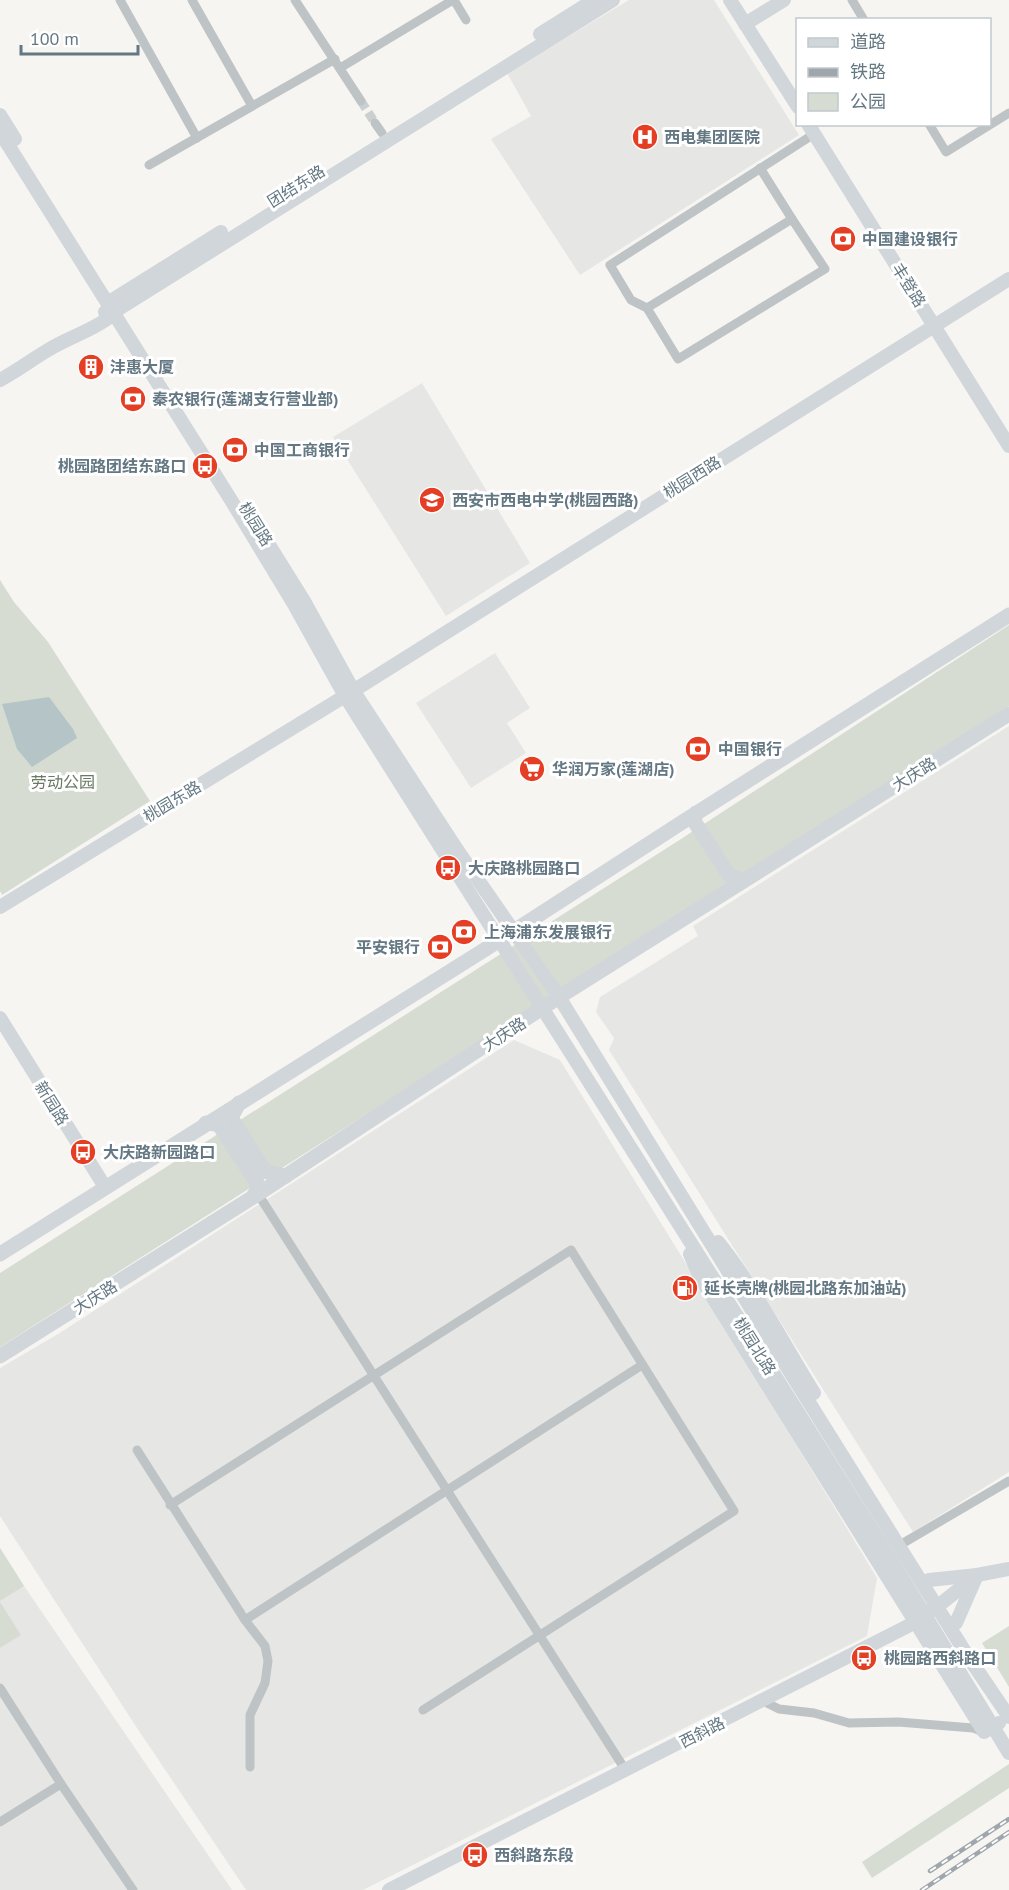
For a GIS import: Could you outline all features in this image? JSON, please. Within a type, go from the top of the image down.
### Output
[{"type":"main road","points":[[0,1254],[506,936],[1009,615]]},
{"type":"main road","name":"大庆路","points":[[0,1356],[286,1176],[544,1009],[559,997],[1009,714]]},
{"type":"main road","points":[[696,813],[694,821],[729,875],[743,881]]},
{"type":"main road","points":[[682,822],[691,824],[725,878],[728,884],[726,892]]},
{"type":"main road","points":[[239,1103],[232,1116],[233,1122],[263,1168],[268,1172],[286,1176]]},
{"type":"main road","points":[[206,1124],[217,1124],[221,1128],[257,1183],[256,1195]]},
{"type":"street","points":[[120,0],[197,138]]},
{"type":"street","points":[[192,0],[252,106]]},
{"type":"street","points":[[295,0],[361,101]]},
{"type":"street","points":[[149,165],[252,106],[338,64],[454,0],[466,20]]},
{"type":"street","name":"团结东路","points":[[0,371],[115,307],[378,128],[594,0]]},
{"type":"street","points":[[0,380],[613,0]]},
{"type":"street","points":[[730,0],[796,104]]},
{"type":"street","points":[[745,24],[784,0]]},
{"type":"street","points":[[852,0],[863,18]]},
{"type":"street","points":[[991,124],[1009,113]]},
{"type":"street","name":"桃园路","points":[[0,115],[295,606],[506,936]]},
{"type":"street","points":[[930,126],[946,152],[988,126]]},
{"type":"street","points":[[760,168],[825,269],[678,359],[647,308],[631,300],[610,265],[760,168],[811,129]]},
{"type":"street","name":"丰登路","points":[[811,129],[1009,446]]},
{"type":"street","name":"桃园路","points":[[0,132],[115,307]]},
{"type":"street","points":[[647,308],[792,219]]},
{"type":"street","name":"桃园西路","points":[[349,693],[1009,279]]},
{"type":"street","name":"桃园东路","points":[[0,907],[349,693]]},
{"type":"street","name":"桃园北路","points":[[506,936],[559,997],[795,1380],[967,1655],[1009,1717]]},
{"type":"street","name":"桃园北路","points":[[506,936],[544,1009],[782,1390],[892,1561],[1009,1753]]},
{"type":"street","name":"新园路","points":[[0,1018],[105,1187]]},
{"type":"street","points":[[256,1195],[374,1375],[626,1771]]},
{"type":"street","points":[[668,1206],[700,1277],[984,1731]]},
{"type":"street","points":[[689,1207],[735,1265],[1009,1709]]},
{"type":"street","points":[[170,1505],[571,1250],[734,1510],[423,1710]]},
{"type":"street","points":[[245,1620],[642,1365]]},
{"type":"street","points":[[137,1450],[245,1620],[265,1646],[268,1661],[266,1683],[249,1716],[250,1767]]},
{"type":"street","points":[[905,1542],[1009,1480]]},
{"type":"street","name":"西斜路","points":[[389,1890],[916,1621],[977,1575],[1009,1569]]},
{"type":"street","points":[[929,1580],[977,1575],[956,1623]]},
{"type":"street","points":[[0,1688],[134,1890]]},
{"type":"street","points":[[763,1701],[779,1709],[814,1713],[849,1723],[898,1722],[973,1728],[984,1731],[1009,1717]]},
{"type":"street","points":[[0,1822],[62,1784]]},
{"type":"shaded area","name":"西电集团医院","points":[[629,0],[714,0],[799,135],[580,275],[491,139],[531,116],[507,73]]},
{"type":"shaded area","name":"西安市西电中学(桃园西路)","points":[[422,383],[530,563],[446,616],[333,437]]},
{"type":"shaded area","points":[[495,653],[530,708],[507,723],[526,753],[471,788],[416,703]]},
{"type":"shaded area","points":[[49,697],[77,738],[32,767],[17,749],[2,704]]},
{"type":"shaded area","points":[[1009,726],[1009,1472],[913,1532],[609,1050],[614,1038],[596,1012],[600,997],[698,936],[693,926]]},
{"type":"shaded area","points":[[514,1040],[560,1060],[877,1578],[867,1636],[363,1890],[246,1890],[137,1728],[0,1516],[0,1368],[58,1334]]},
{"type":"shaded area","points":[[0,1548],[24,1586],[232,1890],[0,1890]]},
{"type":"green space","name":"劳动公园","points":[[0,580],[14,602],[48,642],[150,801],[2,895],[0,891]]},
{"type":"green space","points":[[1009,625],[1009,706],[0,1347],[0,1273],[681,839]]},
{"type":"green space","points":[[0,1548],[24,1586],[0,1601]]},
{"type":"green space","points":[[0,1602],[21,1635],[0,1648]]},
{"type":"green space","points":[[1009,1626],[1009,1687],[982,1643]]},
{"type":"green space","points":[[1009,1764],[1009,1788],[872,1878],[862,1862]]},
{"type":"tunnel","points":[[361,101],[375,123]]},
{"type":"railway","points":[[930,1871],[1009,1819]]},
{"type":"railway","points":[[922,1890],[1009,1832]]},
{"type":"place","name":"西电集团医院","points":[[645,137]]},
{"type":"place","name":"中国建设银行","points":[[843,239]]},
{"type":"place","name":"沣惠大厦","points":[[91,367]]},
{"type":"place","name":"秦农银行(莲湖支行营业部)","points":[[133,399]]},
{"type":"place","name":"中国工商银行","points":[[235,450]]},
{"type":"place","name":"桃园路团结东路口","points":[[205,466]]},
{"type":"place","name":"西安市西电中学(桃园西路)","points":[[432,500]]},
{"type":"place","name":"中国银行","points":[[698,749]]},
{"type":"place","name":"华润万家(莲湖店)","points":[[532,769]]},
{"type":"place","name":"大庆路桃园路口","points":[[448,868]]},
{"type":"place","name":"上海浦东发展银行","points":[[464,932]]},
{"type":"place","name":"平安银行","points":[[440,947]]},
{"type":"place","name":"大庆路新园路口","points":[[83,1152]]},
{"type":"place","name":"延长壳牌(桃园北路东加油站)","points":[[685,1288]]},
{"type":"place","name":"桃园路西斜路口","points":[[864,1658]]},
{"type":"place","name":"西斜路东段","points":[[475,1855]]}]
